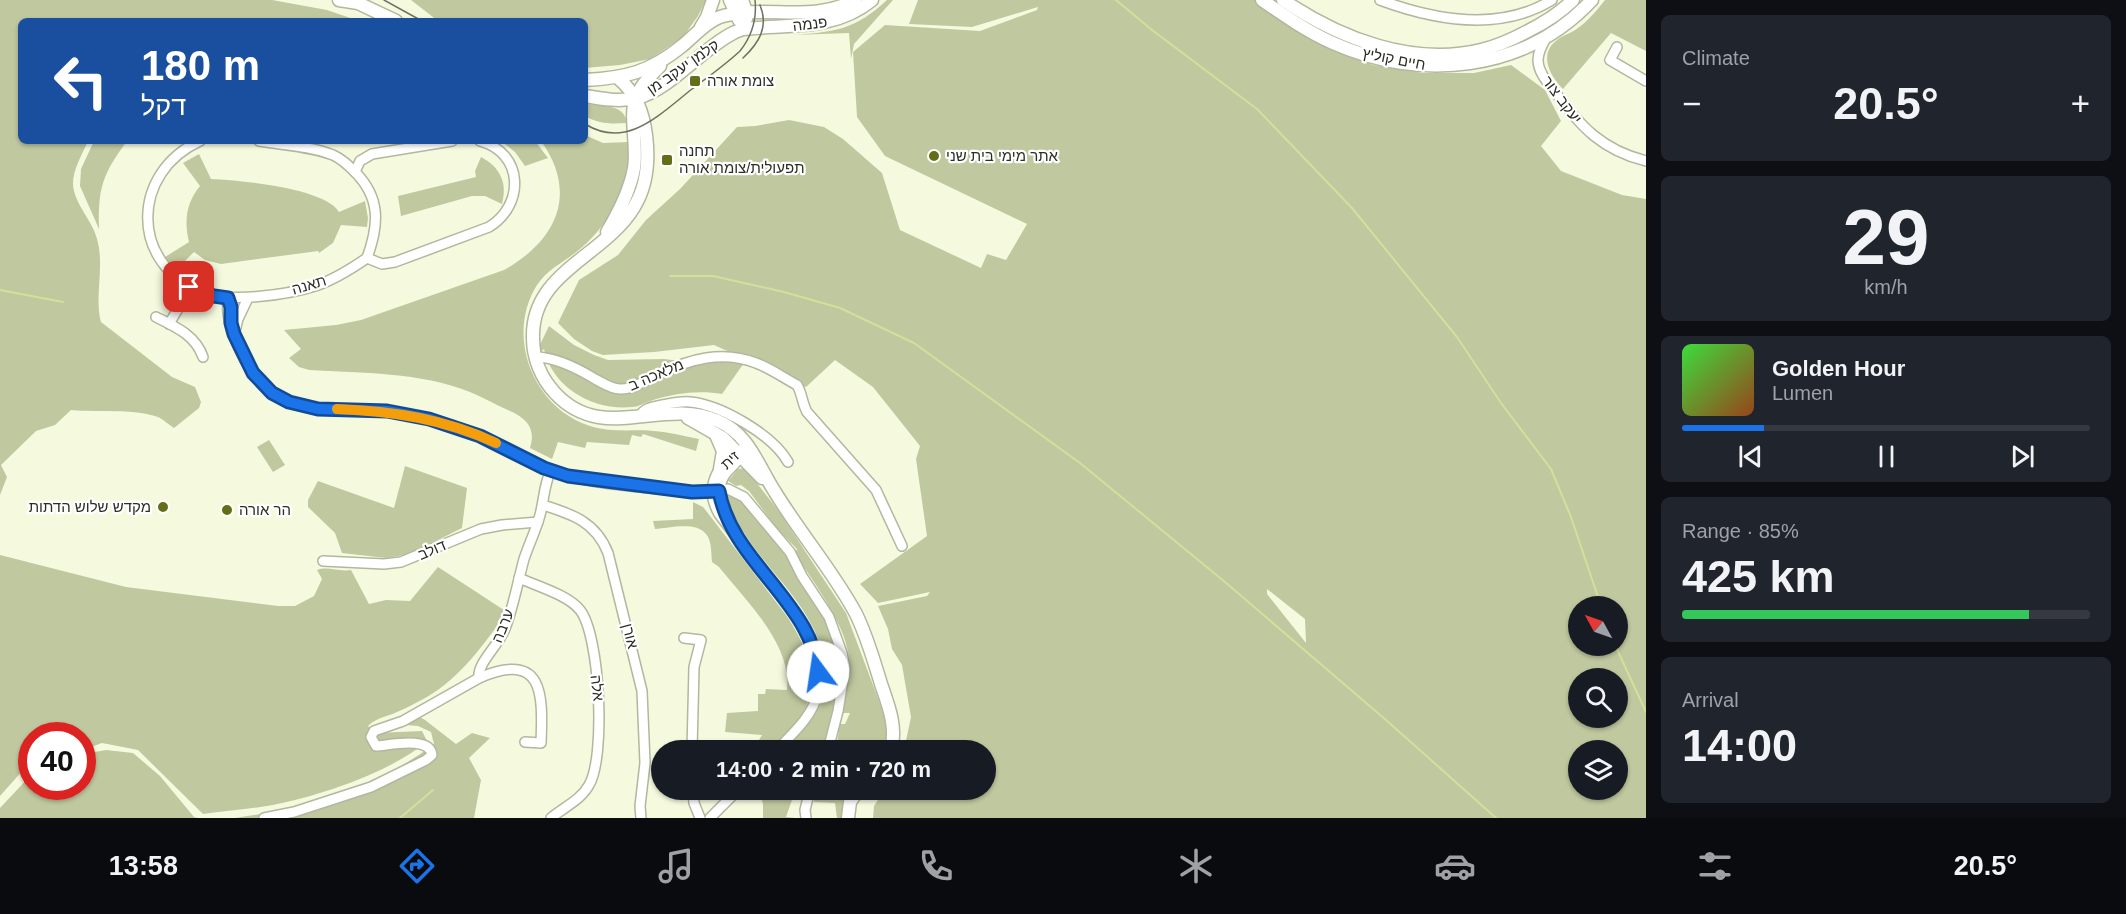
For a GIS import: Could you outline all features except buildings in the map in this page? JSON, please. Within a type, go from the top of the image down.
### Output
[{"type":"main road","points":[[339,0],[358,3],[390,18]]},
{"type":"main road","points":[[692,37],[707,17],[713,0]]},
{"type":"main road","points":[[730,0],[741,14]]},
{"type":"main road","points":[[742,0],[743,29]]},
{"type":"main road","name":"פנמה","points":[[741,14],[821,12],[838,8],[855,0]]},
{"type":"main road","name":"פנמה","points":[[743,29],[829,22],[848,16],[872,0]]},
{"type":"main road","name":"חיים קוליץ","points":[[1262,0],[1293,21],[1333,43],[1382,59],[1419,66],[1464,65],[1483,62],[1526,48],[1568,23],[1592,0]]},
{"type":"main road","name":"חיים קוליץ","points":[[1283,0],[1316,21],[1359,40],[1412,53],[1445,54],[1480,51],[1498,46],[1540,25],[1573,0]]},
{"type":"main road","name":"קלמן יעקב מן","points":[[588,80],[618,78],[646,70],[669,56],[717,18],[741,14]]},
{"type":"main road","name":"קלמן יעקב מן","points":[[588,96],[635,98],[661,86],[728,35],[743,29]]},
{"type":"main road","points":[[669,56],[644,84],[635,98],[633,112],[635,160],[630,184],[614,221],[592,250],[557,279],[536,310],[532,332],[535,357],[545,381],[557,396],[583,414],[606,419],[678,413],[698,415],[718,421],[736,432],[742,451]]},
{"type":"main road","points":[[618,78],[635,98]]},
{"type":"main road","points":[[678,413],[714,431],[742,451],[773,490],[856,614],[891,715],[894,740]]},
{"type":"main road","points":[[714,431],[723,451],[720,469]]},
{"type":"main road","points":[[848,818],[851,800]]},
{"type":"street","points":[[1380,0],[1428,14],[1468,20],[1510,17],[1533,10],[1552,0]]},
{"type":"street","name":"יעקב צור","points":[[1546,38],[1538,55],[1540,69],[1574,118],[1584,129],[1615,151],[1646,161]]},
{"type":"street","points":[[1617,47],[1610,60],[1646,81]]},
{"type":"street","name":"תאנה","points":[[194,144],[184,149],[168,163],[155,184],[148,207],[149,236],[157,255],[168,270],[191,287],[214,296],[248,298],[315,286],[345,273],[367,258]]},
{"type":"street","points":[[276,144],[326,153],[342,160],[355,172],[368,188],[376,212],[375,235],[367,258],[382,264],[394,262],[483,230],[500,219],[509,208],[514,194],[515,178],[513,170],[502,153],[489,144]]},
{"type":"street","points":[[355,172],[360,161],[372,154],[434,144]]},
{"type":"street","points":[[170,324],[191,287]]},
{"type":"street","points":[[228,298],[227,313],[235,337],[258,381],[272,393],[289,402],[318,409],[387,411],[429,419],[480,436],[551,470],[585,479],[692,492],[715,492],[728,489],[737,492],[752,506],[790,552],[833,626],[845,668],[831,740]]},
{"type":"street","points":[[235,337],[236,323],[248,298]]},
{"type":"street","points":[[156,317],[192,338],[203,357]]},
{"type":"street","name":"מלאכה ב","points":[[535,357],[544,357],[562,363],[609,386],[621,389],[627,389],[692,359],[711,356],[731,357],[757,363],[797,385],[802,404],[807,412],[879,494],[902,546]]},
{"type":"street","points":[[639,417],[642,411],[665,404],[689,402],[707,406],[729,415],[773,443],[788,462]]},
{"type":"street","name":"זית","points":[[742,451],[720,469],[714,478],[715,492],[733,530],[806,630],[816,658],[819,685],[817,697],[805,719],[786,740]]},
{"type":"street","name":"זית","points":[[715,492],[742,451]]},
{"type":"street","name":"ערבה","points":[[479,678],[478,672],[481,664],[497,645],[505,630],[543,505],[551,470]]},
{"type":"street","name":"אורן","points":[[543,505],[568,512],[589,524],[600,536],[610,560],[642,687],[645,763],[640,806],[641,818]]},
{"type":"street","name":"דולב","points":[[323,561],[384,564],[401,562],[481,529],[538,522]]},
{"type":"street","name":"אלה","points":[[519,578],[567,600],[583,615],[590,637],[598,694],[600,726],[593,778],[580,797],[551,818]]},
{"type":"street","points":[[684,638],[701,640],[694,667],[693,740]]},
{"type":"street","points":[[264,818],[294,812],[370,787],[426,760],[432,755],[427,745],[419,743],[376,746],[372,737],[374,731],[404,721],[479,678],[493,673],[512,669],[526,673],[535,681],[542,699],[541,743],[525,742]]},
{"type":"street","points":[[694,800],[700,818]]},
{"type":"street","points":[[710,818],[728,800]]},
{"type":"street","points":[[806,818],[807,800]]},
{"type":"street","name":"אורן","points":[[635,818],[640,806]]},
{"type":"green space","points":[[0,0],[272,0],[327,10],[350,18],[18,18],[18,144],[87,144],[76,167],[73,184],[77,198],[95,232],[99,249],[101,322],[172,377],[195,387],[201,402],[199,408],[174,428],[160,418],[148,414],[71,410],[55,425],[36,431],[1,465],[7,477],[0,495]]},
{"type":"green space","points":[[411,0],[706,0],[683,37],[650,59],[588,68],[588,18],[434,18]]},
{"type":"green space","points":[[887,0],[893,0],[854,44],[851,59],[849,33],[793,35],[843,28],[865,18]]},
{"type":"green space","points":[[918,0],[1258,0],[1316,40],[1373,65],[1423,73],[1474,73],[1511,65],[1545,90],[1561,121],[1541,146],[1561,171],[1622,195],[1646,199],[1646,818],[873,818],[874,806],[878,800],[996,800],[996,740],[906,740],[911,717],[902,665],[892,649],[888,629],[878,606],[927,596],[930,592],[878,603],[860,584],[927,536],[916,459],[920,446],[873,387],[835,360],[806,387],[714,345],[603,355],[592,351],[574,339],[558,323],[579,280],[618,255],[646,220],[680,189],[737,127],[789,120],[824,127],[843,139],[882,173],[900,230],[981,268],[987,254],[1006,260],[1027,224],[885,156],[857,117],[853,52],[885,25],[980,31],[1037,10],[1038,7],[972,27],[909,24]],"holes":[[[1267,589],[1305,619],[1306,643],[1267,594]]]},
{"type":"green space","points":[[1605,0],[1646,0],[1646,51],[1611,33],[1563,89],[1550,71],[1548,52],[1557,40],[1586,22]]},
{"type":"green space","points":[[588,104],[617,109],[625,116],[627,123],[605,123],[588,118]]},
{"type":"green space","points":[[588,136],[603,143],[629,142],[622,189],[608,218],[587,242],[541,280],[528,305],[524,326],[525,347],[530,368],[540,387],[553,404],[570,417],[598,428],[646,430],[699,439],[696,451],[643,434],[641,437],[632,435],[629,445],[587,442],[585,448],[558,442],[552,459],[530,448],[531,432],[520,416],[470,392],[451,385],[411,377],[309,370],[299,367],[289,358],[301,349],[284,330],[361,320],[504,270],[522,258],[549,230],[556,214],[560,197],[559,179],[543,144],[588,144]]},
{"type":"green space","points":[[93,144],[125,144],[103,182],[99,203],[99,229],[80,186],[81,169]]},
{"type":"green space","points":[[505,144],[537,144],[548,158],[525,166],[515,152]]},
{"type":"green space","points":[[199,154],[211,179],[240,181],[299,191],[331,204],[339,212],[365,201],[367,227],[341,225],[333,243],[319,253],[318,251],[221,264],[205,260],[194,252],[176,270],[165,257],[189,242],[187,213],[195,192],[200,186],[183,163]]},
{"type":"green space","points":[[481,157],[488,161],[501,176],[504,189],[502,204],[485,196],[472,196],[401,216],[398,196],[476,177],[475,171]]},
{"type":"green space","points":[[549,326],[574,345],[608,360],[664,359],[697,363],[721,360],[744,363],[722,394],[696,392],[679,394],[635,407],[603,405],[590,401],[565,386],[549,363],[544,349],[533,359]]},
{"type":"green space","points":[[269,440],[285,465],[273,472],[257,447]]},
{"type":"green space","points":[[405,466],[467,488],[462,528],[410,554],[386,558],[342,553],[335,533],[308,507],[308,500],[318,481],[394,508]]},
{"type":"green space","points":[[745,468],[778,510],[846,613],[885,717],[888,740],[838,740],[840,724],[845,724],[850,713],[842,713],[849,657],[841,630],[827,603],[795,553],[797,549],[778,530],[749,491],[741,485],[736,486],[728,481],[738,469]]},
{"type":"green space","points":[[726,492],[739,496],[753,517],[789,555],[830,626],[842,668],[827,740],[794,740],[812,720],[826,688],[820,645],[810,622],[796,600],[763,559],[735,516]]},
{"type":"green space","points":[[693,502],[703,507],[786,615],[804,647],[811,671],[810,695],[803,713],[779,740],[759,740],[762,735],[725,732],[727,713],[758,711],[758,694],[765,694],[766,689],[787,690],[787,673],[775,640],[765,624],[719,567],[712,562],[710,544],[706,534],[702,530],[689,526],[655,529],[653,521],[693,519]]},
{"type":"green space","points":[[0,555],[126,587],[278,606],[295,606],[314,596],[322,579],[317,570],[325,569],[351,570],[369,604],[386,600],[410,601],[438,567],[507,612],[481,647],[451,680],[427,697],[378,719],[368,726],[375,733],[422,731],[427,741],[395,763],[333,789],[273,805],[203,814],[138,750],[102,743],[96,745],[96,722],[18,722],[18,776],[0,796]]},
{"type":"green space","points":[[414,714],[456,744],[472,733],[490,738],[469,758],[481,780],[474,818],[235,818],[287,810],[321,801],[372,781],[404,764],[434,744],[431,732],[418,726],[380,723]]},
{"type":"green space","points":[[106,750],[133,753],[160,776],[194,817],[198,818],[0,818],[0,808],[18,789],[18,800],[96,800],[96,752]]},
{"type":"green space","points":[[762,800],[792,800],[786,817],[795,818],[763,818]]},
{"type":"green space","points":[[814,800],[849,800],[844,818],[837,818],[835,803],[814,802]]},
{"type":"waterway","points":[[1116,0],[1257,109],[1352,208],[1457,337],[1501,403],[1551,469],[1571,517],[1598,596]]},
{"type":"waterway","points":[[670,276],[713,276],[784,292],[840,308],[914,343],[1080,463],[1225,582],[1496,818]]},
{"type":"waterway","points":[[0,290],[63,302]]},
{"type":"waterway","points":[[1620,656],[1646,712]]},
{"type":"waterway","points":[[400,818],[433,790]]},
{"type":"tram line","points":[[384,0],[417,18]]},
{"type":"tram line","points":[[588,125],[600,131],[615,133],[629,131],[655,118],[740,51],[753,27],[755,0]]},
{"type":"tram line","points":[[743,58],[761,34],[763,13],[760,5]]},
{"type":"slow traffic","points":[[337,409],[387,411],[415,416],[455,427],[496,443]]},
{"type":"place","name":"צומת אורה","points":[[695,81]]},
{"type":"place","name":"אתר מימי בית שני","points":[[934,156]]},
{"type":"place","name":"תחנה תפעולית/צומת אורה","points":[[667,160]]},
{"type":"place","name":"מקדש שלוש הדתות","points":[[163,507]]},
{"type":"place","name":"הר אורה","points":[[227,510]]},
{"type":"route","points":[[189,287],[214,296],[228,298],[234,334],[253,373],[258,381],[272,393],[289,402],[318,409],[387,411],[429,419],[480,436],[544,468],[568,476],[692,492],[719,491],[733,530],[806,630],[816,658],[818,672]]}]
